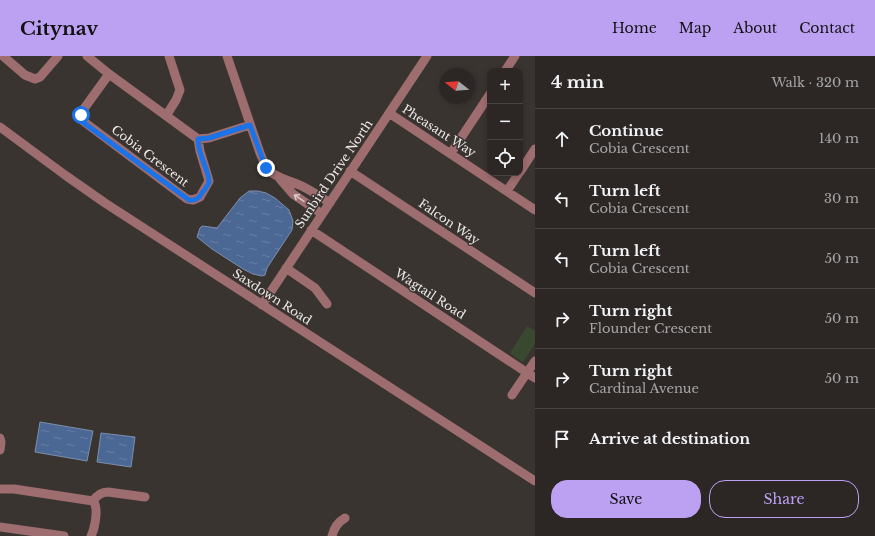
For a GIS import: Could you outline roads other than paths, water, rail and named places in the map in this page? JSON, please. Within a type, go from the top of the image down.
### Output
[{"type":"street","points":[[3,56],[25,75],[35,79],[40,77],[58,56]]},
{"type":"street","points":[[87,56],[109,74],[198,139],[209,138],[250,125]]},
{"type":"street","points":[[166,116],[176,100],[180,90],[169,56]]},
{"type":"street","points":[[227,56],[264,164],[271,173],[279,178],[297,184],[330,202]]},
{"type":"street","name":"Sunbird Drive North","points":[[262,305],[427,56]]},
{"type":"street","points":[[507,68],[515,56]]},
{"type":"street","name":"Cobia Crescent","points":[[109,74],[83,110],[81,115],[83,121],[180,194],[191,200],[200,197],[208,183],[208,177],[198,139]]},
{"type":"street","points":[[452,153],[487,99]]},
{"type":"street","name":"Pheasant Way","points":[[389,113],[452,153],[535,210]]},
{"type":"street","name":"Saxdown Road","points":[[0,127],[105,203],[535,481]]},
{"type":"street","points":[[523,167],[535,149]]},
{"type":"street","name":"Falcon Way","points":[[350,171],[535,293]]},
{"type":"street","points":[[507,191],[517,176]]},
{"type":"street","points":[[279,178],[293,194],[322,214]]},
{"type":"street","name":"Wagtail Road","points":[[311,230],[535,378]]},
{"type":"street","points":[[286,268],[315,288],[327,304]]},
{"type":"street","points":[[512,395],[535,361]]},
{"type":"street","points":[[0,438],[0,450]]},
{"type":"street","points":[[0,488],[93,501]]},
{"type":"street","points":[[93,501],[103,492],[145,497]]},
{"type":"street","points":[[91,536],[94,530],[96,507],[93,501]]},
{"type":"street","points":[[332,536],[337,525],[345,518]]},
{"type":"street","points":[[0,527],[64,536]]},
{"type":"water","points":[[249,191],[266,193],[275,198],[289,210],[293,221],[292,230],[267,268],[265,275],[262,276],[253,274],[243,269],[212,249],[197,237],[202,226],[217,228],[240,198]]},
{"type":"water","points":[[40,422],[93,431],[87,461],[35,452]]},
{"type":"water","points":[[101,433],[135,437],[131,467],[97,462]]}]
